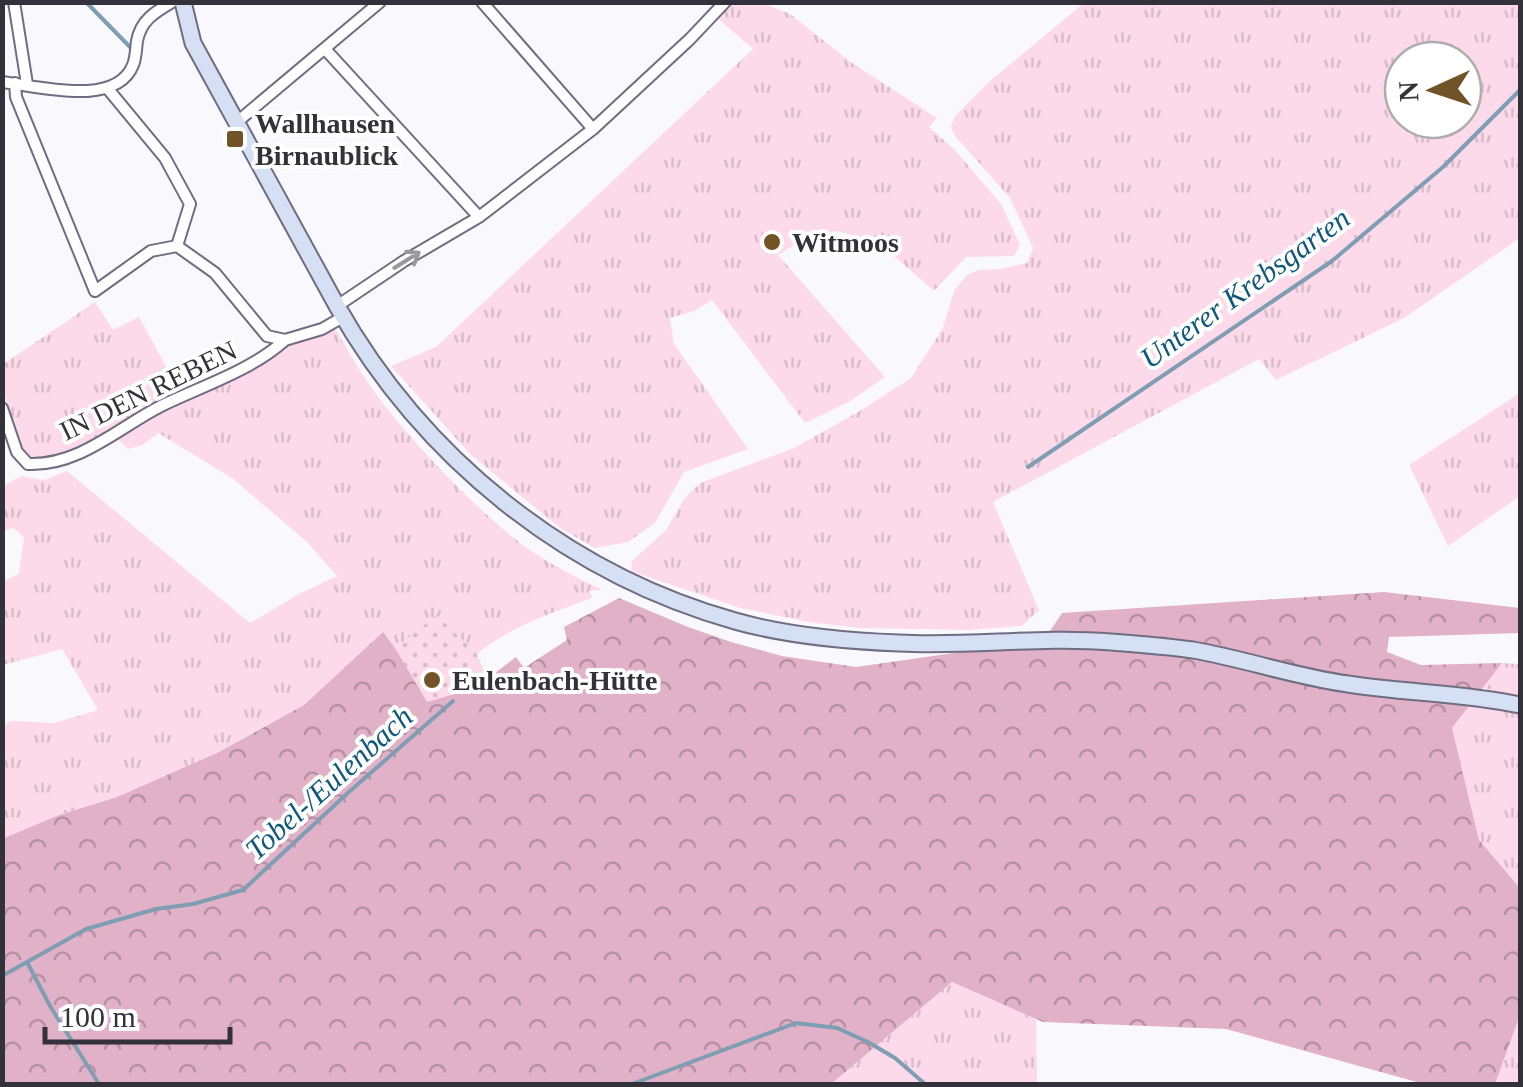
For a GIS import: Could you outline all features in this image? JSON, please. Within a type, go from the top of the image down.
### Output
[{"type":"main road","points":[[182,2],[193,43],[340,312],[414,417],[460,466],[512,509],[567,548],[620,577],[737,621],[813,637],[902,644],[1108,642],[1193,650],[1346,684],[1520,705]]},
{"type":"street","points":[[14,2],[16,97],[95,291],[151,251],[177,246],[215,272],[267,336],[284,340]]},
{"type":"street","points":[[15,83],[79,91],[108,88],[124,78],[133,65],[139,34],[149,16],[172,2]]},
{"type":"street","points":[[482,2],[593,128]]},
{"type":"street","name":"IN DEN REBEN","points":[[2,408],[17,452],[28,464],[44,464],[96,446],[156,409],[267,355],[284,340],[322,330],[404,261],[478,217],[593,128],[725,2]]},
{"type":"street","points":[[238,122],[377,4]]},
{"type":"street","points":[[325,49],[478,217]]},
{"type":"street","points":[[108,88],[165,158],[190,204],[177,246]]},
{"type":"green space","points":[[725,3],[762,3],[790,14],[852,63],[937,118],[929,127],[954,149],[1001,204],[1020,245],[1014,256],[966,257],[934,291],[878,242],[837,231],[810,235],[778,255],[885,377],[849,402],[805,423],[712,300],[694,311],[670,318],[674,344],[748,449],[684,472],[655,523],[628,542],[595,548],[560,528],[471,455],[391,366],[436,347],[753,49],[714,15]]},
{"type":"green space","points":[[1084,3],[1520,3],[1520,238],[1404,318],[1276,380],[1259,359],[993,502],[1039,610],[1022,626],[969,630],[859,628],[809,622],[740,608],[631,571],[632,561],[666,530],[684,499],[700,483],[794,448],[911,378],[943,328],[954,291],[967,275],[1027,263],[1033,248],[1010,198],[955,136],[951,127],[954,117],[990,81]]},
{"type":"green space","points":[[95,302],[113,330],[139,317],[180,392],[69,453],[32,458],[23,454],[3,390],[2,365]]},
{"type":"green space","points":[[332,323],[381,401],[462,491],[525,547],[602,590],[588,591],[593,597],[518,628],[477,654],[437,616],[395,648],[382,633],[304,705],[219,752],[117,797],[59,815],[3,839],[3,726],[10,721],[54,723],[98,710],[62,649],[3,665],[3,581],[19,574],[24,537],[13,528],[3,531],[3,486],[22,476],[44,480],[67,471],[250,623],[337,576],[307,542],[232,478],[158,433],[143,445],[128,449],[114,435],[267,355],[285,340]]},
{"type":"green space","points":[[1520,393],[1520,496],[1448,546],[1409,465]]},
{"type":"green space","points":[[1384,592],[1520,608],[1520,633],[1389,637],[1387,652],[1421,665],[1502,663],[1452,728],[1479,840],[1520,888],[1520,1015],[1495,1084],[1424,1084],[1226,1029],[1043,1022],[952,982],[831,1084],[3,1084],[2,839],[117,797],[219,752],[304,705],[383,632],[395,648],[487,679],[516,657],[524,668],[567,640],[564,627],[619,598],[731,642],[782,656],[856,667],[1044,640],[1062,613]]},
{"type":"green space","points":[[437,615],[477,654],[487,679],[469,690],[427,702],[395,648]]},
{"type":"green space","points":[[1502,663],[1520,664],[1520,697],[1483,688]]},
{"type":"green space","points":[[1472,702],[1520,710],[1520,888],[1479,840],[1452,728]]},
{"type":"green space","points":[[952,982],[1036,1019],[1037,1084],[831,1084]]},
{"type":"green space","points":[[1520,1015],[1520,1084],[1495,1084]]},
{"type":"waterway","points":[[86,2],[130,47]]},
{"type":"waterway","name":"Unterer Krebsgarten","points":[[1028,467],[1332,261],[1443,167],[1520,90]]},
{"type":"waterway","name":"Tobel-/Eulenbach","points":[[99,1084],[27,962],[86,929],[243,890],[453,701]]},
{"type":"waterway","points":[[2,976],[27,962]]},
{"type":"waterway","name":"Tobel-/Eulenbach","points":[[632,1084],[796,1023],[837,1028],[868,1042],[895,1058],[925,1084]]},
{"type":"place","name":"Wallhausen Birnaublick","points":[[235,139]]},
{"type":"place","name":"Witmoos","points":[[772,242]]},
{"type":"place","name":"Eulenbach-Hütte","points":[[432,680]]}]
